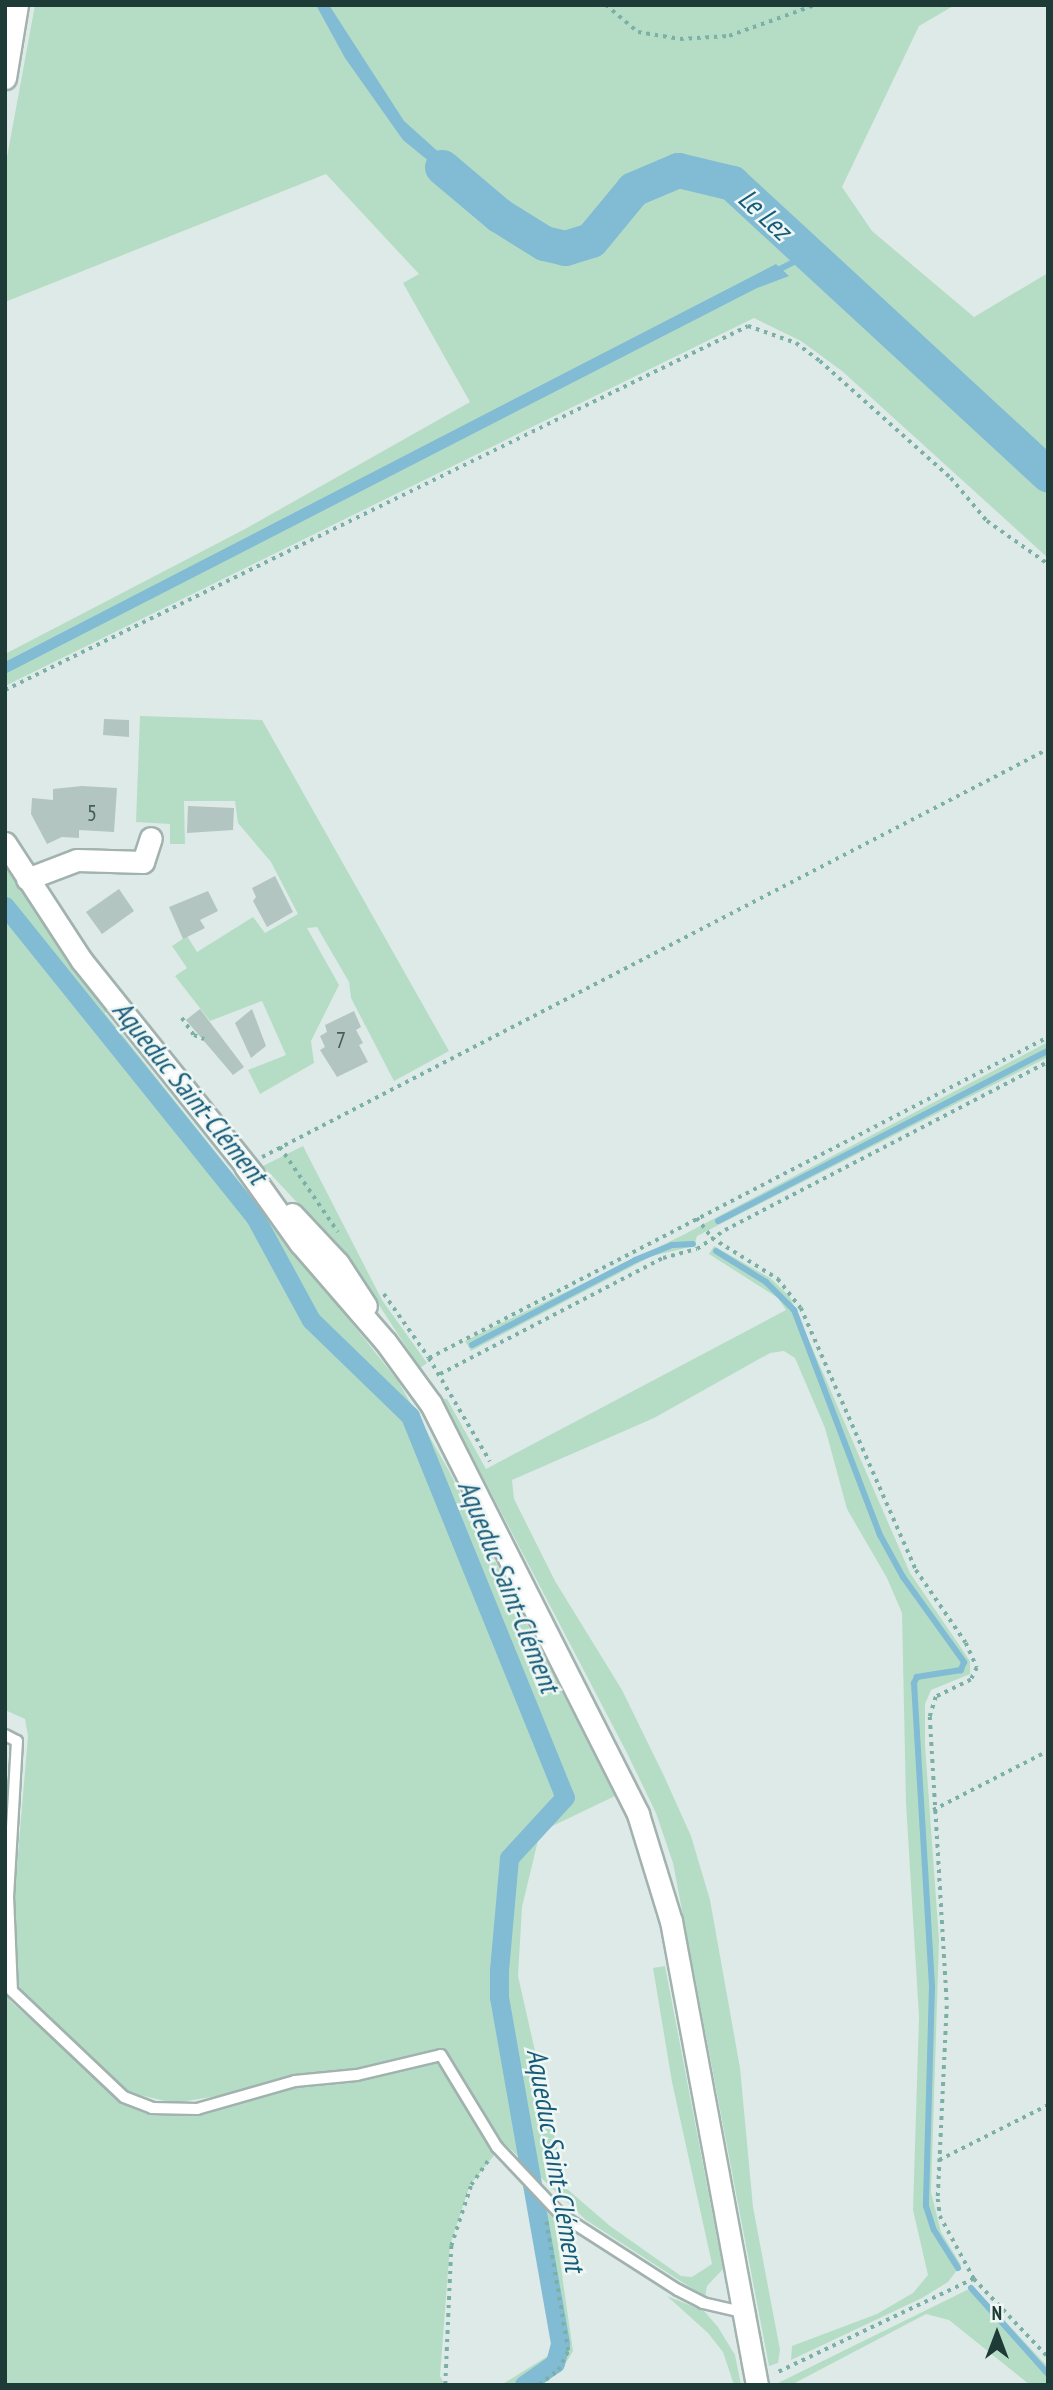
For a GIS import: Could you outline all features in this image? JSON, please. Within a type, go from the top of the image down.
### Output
[{"type":"street","points":[[5,78],[17,5]]},
{"type":"street","points":[[27,879],[77,860],[143,862],[151,838]]},
{"type":"street","points":[[5,843],[82,961],[245,1166],[307,1252],[385,1341],[442,1425],[645,1829],[671,1921],[757,2383]]},
{"type":"lane","points":[[5,1735],[17,1741],[8,1896],[12,1991],[124,2097],[160,2109],[197,2109],[295,2081],[357,2075],[436,2054],[460,2080],[497,2147],[573,2224],[653,2276],[703,2303],[746,2313]]},
{"type":"path","points":[[606,5],[638,32],[680,39],[729,36],[815,5]]},
{"type":"path","points":[[5,690],[748,326],[796,343],[820,361],[951,478],[986,521],[1048,564]]},
{"type":"path","points":[[245,1166],[1048,749]]},
{"type":"path","points":[[182,1018],[194,1035],[204,1039]]},
{"type":"path","points":[[429,1358],[1048,1037]]},
{"type":"path","points":[[440,1374],[663,1258],[694,1250],[712,1238],[1048,1062]]},
{"type":"path","points":[[280,1147],[342,1238]]},
{"type":"path","points":[[697,1218],[712,1238],[778,1279],[801,1308],[916,1570],[976,1660],[971,1681],[936,1697],[932,1704],[933,1810],[947,2006],[939,2160],[940,2216],[974,2278],[1048,2357]]},
{"type":"path","points":[[381,1290],[440,1374],[490,1461]]},
{"type":"path","points":[[933,1810],[1048,1751]]},
{"type":"path","points":[[939,2160],[1048,2105]]},
{"type":"path","points":[[445,2385],[451,2246],[471,2185],[497,2147]]},
{"type":"path","points":[[539,2385],[558,2370],[568,2351],[542,2195]]},
{"type":"path","points":[[757,2383],[974,2278]]},
{"type":"green space","points":[[35,5],[955,5],[919,26],[842,187],[872,231],[974,317],[1048,273],[1048,558],[842,371],[801,341],[754,318],[5,686],[5,654],[245,529],[470,402],[403,283],[419,274],[326,174],[5,302],[5,168]]},
{"type":"green space","points":[[140,716],[262,720],[449,1051],[394,1081],[351,998],[349,982],[317,927],[307,928],[339,985],[311,1041],[314,1063],[260,1094],[248,1070],[286,1055],[262,1001],[210,1021],[175,976],[187,968],[172,946],[187,936],[197,952],[253,917],[265,933],[298,914],[271,862],[238,823],[235,801],[184,801],[185,844],[170,844],[170,824],[136,822]]},
{"type":"green space","points":[[5,861],[53,936],[108,1009],[105,1013],[398,1381],[449,1471],[615,1796],[540,1832],[522,1907],[518,1976],[566,2188],[610,2226],[681,2276],[692,2277],[712,2264],[672,2082],[653,1968],[665,1966],[723,2269],[707,2286],[705,2297],[586,2220],[504,2143],[470,2185],[450,2245],[440,2376],[445,2385],[5,2385],[5,1990],[10,2001],[104,2084],[147,2112],[197,2112],[246,2102],[242,2092],[174,2103],[131,2093],[23,1995],[15,1976],[15,1889],[28,1736],[25,1719],[5,1710]]},
{"type":"green space","points":[[1048,1042],[1048,1057],[697,1236],[694,1246],[652,1256],[471,1351],[465,1341],[683,1235]]},
{"type":"green space","points":[[303,1146],[382,1300],[427,1363],[420,1368],[347,1256],[263,1166]]},
{"type":"green space","points":[[714,1246],[770,1278],[790,1297],[910,1573],[970,1661],[970,1674],[931,1690],[925,1704],[925,1745],[939,1940],[931,2192],[941,2232],[961,2265],[948,2282],[922,2298],[791,2360],[792,2346],[877,2314],[913,2293],[928,2275],[913,2210],[919,2017],[906,1803],[902,1613],[887,1578],[847,1509],[825,1428],[795,1358],[784,1351],[770,1353],[654,1418],[512,1480],[514,1499],[555,1581],[622,1690],[664,1776],[691,1836],[710,1900],[740,2068],[753,2207],[780,2350],[778,2363],[769,2366],[673,1863],[656,1813],[627,1753],[442,1399],[447,1399],[486,1469],[786,1310],[778,1298],[709,1254]]},
{"type":"green space","points":[[533,2196],[554,2219],[573,2351],[561,2371],[539,2385],[501,2385],[551,2354],[555,2348]]},
{"type":"green space","points":[[967,2290],[978,2292],[1048,2367],[1048,2385],[1030,2385],[949,2320],[926,2314],[791,2385],[774,2385]]},
{"type":"green space","points":[[667,2296],[704,2311],[718,2327],[735,2355],[741,2385],[734,2385],[723,2352],[708,2333]]},
{"type":"water","points":[[316,5],[329,5],[404,121],[482,191],[479,202],[403,140],[345,58]]},
{"type":"water","points":[[776,264],[789,276],[757,288],[5,674],[5,662]]},
{"type":"building","points":[[104,719],[129,720],[129,737],[103,735]]},
{"type":"building","points":[[82,786],[117,788],[114,832],[79,830],[79,838],[62,837],[47,844],[31,814],[32,798],[53,800],[53,789]]},
{"type":"building","points":[[188,806],[234,808],[233,830],[187,833]]},
{"type":"building","points":[[275,876],[293,912],[267,927],[253,901],[256,897],[252,888]]},
{"type":"building","points":[[119,889],[134,911],[102,934],[86,912]]},
{"type":"building","points":[[208,891],[218,911],[200,920],[205,928],[183,939],[169,907]]},
{"type":"building","points":[[200,1009],[244,1067],[233,1075],[186,1020]]},
{"type":"building","points":[[252,1009],[266,1046],[251,1058],[235,1023]]},
{"type":"building","points":[[354,1011],[361,1027],[356,1030],[363,1043],[359,1045],[368,1062],[337,1077],[320,1050],[325,1047],[320,1036],[327,1032],[325,1025]]},
{"type":"waterway","name":"Le Lez","points":[[442,167],[499,215],[544,243],[565,248],[591,240],[633,189],[678,170],[732,183],[1048,475]]},
{"type":"waterway","points":[[776,271],[809,254]]},
{"type":"waterway","name":"Aqueduc Saint-Clément","points":[[5,906],[255,1217],[311,1320],[410,1416],[565,1797],[509,1858],[499,1970],[499,1997],[560,2344],[555,2363],[524,2385]]},
{"type":"waterway","points":[[718,1221],[1048,1051]]},
{"type":"waterway","points":[[472,1345],[635,1260],[672,1245],[693,1244]]},
{"type":"waterway","points":[[716,1251],[766,1282],[794,1310],[880,1535],[903,1577],[964,1662],[961,1670],[917,1677],[914,1683],[932,1986],[926,2206],[934,2230],[958,2268]]},
{"type":"waterway","points":[[971,2288],[1048,2374]]}]
